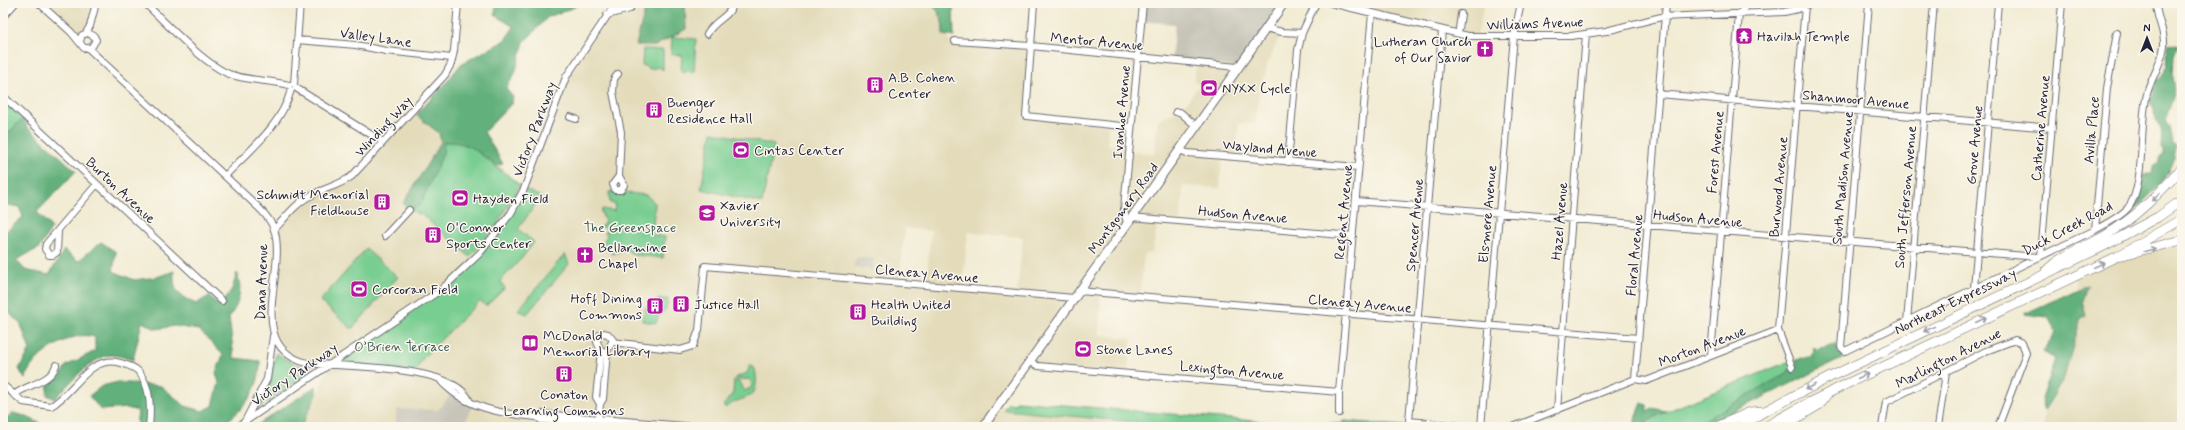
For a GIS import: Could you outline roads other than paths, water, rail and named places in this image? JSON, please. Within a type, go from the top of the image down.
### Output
[{"type":"highway","points":[[2170,182],[2182,160]]},
{"type":"highway","points":[[2040,276],[2054,262],[2117,228],[2147,205],[2182,168]]},
{"type":"highway","name":"Northeast Expressway","points":[[1739,427],[1826,378],[2102,247],[2158,217],[2182,200]]},
{"type":"highway","name":"Northeast Expressway","points":[[1765,427],[1828,392],[2118,256],[2182,218]]},
{"type":"highway","points":[[2118,256],[2131,255],[2182,240]]},
{"type":"highway","points":[[1782,427],[1819,405],[1828,392]]},
{"type":"highway","points":[[1716,427],[1750,412],[1765,411]]},
{"type":"main road","points":[[3,15],[14,3]]},
{"type":"main road","name":"Montgomery Road","points":[[982,427],[1284,3]]},
{"type":"street","points":[[39,3],[71,32],[80,41],[84,48],[89,49],[94,45]]},
{"type":"street","points":[[80,41],[87,34],[96,3]]},
{"type":"street","points":[[144,3],[219,69],[242,78],[268,80],[292,87],[383,142]]},
{"type":"street","points":[[225,176],[275,123],[285,106],[292,87],[300,3]]},
{"type":"street","name":"Winding Way","points":[[274,230],[296,206],[309,196],[338,185],[348,179],[364,165],[383,142],[439,83],[448,70],[452,58],[458,3]]},
{"type":"street","name":"Victory Parkway","points":[[237,427],[442,289],[465,269],[488,243],[510,213],[524,189],[566,77],[616,3]]},
{"type":"street","points":[[707,34],[711,26],[731,12],[734,3]]},
{"type":"street","points":[[1034,3],[1026,116],[1132,127]]},
{"type":"street","name":"Ivanhoe Avenue","points":[[1129,220],[1124,210],[1143,3]]},
{"type":"street","points":[[1288,162],[1298,50],[1302,33],[1316,3]]},
{"type":"street","name":"Williams Avenue","points":[[1331,3],[1462,36],[1566,36],[1586,34],[1665,17],[1784,12],[1812,3]]},
{"type":"street","name":"Elsmere Avenue","points":[[1481,427],[1514,36],[1521,3]]},
{"type":"street","name":"Floral Avenue","points":[[1635,379],[1666,3]]},
{"type":"street","points":[[1739,14],[1749,3]]},
{"type":"street","name":"South Madison Avenue","points":[[1846,351],[1843,351],[1840,347],[1870,3]]},
{"type":"street","name":"South Jefferson Avenue","points":[[1907,322],[1934,3]]},
{"type":"street","name":"Grove Avenue","points":[[1974,288],[1998,3]]},
{"type":"street","name":"Catherine Avenue","points":[[2040,257],[2062,3]]},
{"type":"street","name":"Duck Creek Road","points":[[1846,351],[2095,230],[2113,220],[2129,207],[2138,186],[2147,94],[2162,58],[2164,43],[2156,3]]},
{"type":"street","name":"Burwood Avenue","points":[[1792,367],[1778,330],[1805,6]]},
{"type":"street","points":[[608,15],[630,9]]},
{"type":"street","name":"Regent Avenue","points":[[1339,413],[1339,392],[1372,13]]},
{"type":"street","points":[[1459,29],[1461,14]]},
{"type":"street","name":"Forest Avenue","points":[[1711,355],[1739,14]]},
{"type":"street","points":[[1266,28],[1282,32],[1302,33]]},
{"type":"street","name":"Spencer Avenue","points":[[1442,30],[1409,421],[1470,427]]},
{"type":"street","points":[[71,32],[87,34],[95,38],[94,45],[96,56]]},
{"type":"street","name":"Avilla Place","points":[[2095,230],[2107,88],[2117,33]]},
{"type":"street","name":"Hazel Avenue","points":[[1557,410],[1583,49],[1586,34]]},
{"type":"street","name":"Valley Lane","points":[[297,40],[356,45],[386,51],[452,58]]},
{"type":"street","name":"Mentor Avenue","points":[[955,41],[1031,46],[1237,67]]},
{"type":"street","name":"Dana Avenue","points":[[89,49],[258,207],[274,230],[276,252],[271,323],[273,336],[285,352],[295,359],[307,363],[403,370],[439,379],[459,397],[498,412],[536,417],[542,414],[598,424],[626,427]]},
{"type":"street","points":[[618,74],[614,78],[613,92],[617,105],[617,118],[621,128],[619,176]]},
{"type":"street","name":"Shanmoor Avenue","points":[[1658,94],[2052,128]]},
{"type":"street","name":"Burton Avenue","points":[[3,96],[222,301]]},
{"type":"street","points":[[1176,112],[1180,112],[1196,126]]},
{"type":"street","name":"Wayland Avenue","points":[[1180,150],[1187,153],[1358,167]]},
{"type":"street","points":[[58,231],[97,184]]},
{"type":"street","name":"Hudson Avenue","points":[[1356,201],[1977,254],[2040,257]]},
{"type":"street","points":[[385,236],[409,210]]},
{"type":"street","name":"Hudson Avenue","points":[[1129,220],[1353,236]]},
{"type":"street","name":"Cleneay Avenue","points":[[612,342],[680,350],[693,346],[699,330],[705,266],[1074,298]]},
{"type":"street","name":"Cleneay Avenue","points":[[1079,291],[1638,338]]},
{"type":"street","name":"Morton Avenue","points":[[1635,379],[1643,382],[1778,330]]},
{"type":"street","points":[[598,424],[600,404],[603,399],[607,351],[612,342],[612,336],[603,333],[597,338],[597,345],[601,351],[596,397],[600,404]]},
{"type":"street","points":[[244,422],[267,379],[273,336]]},
{"type":"street","name":"Marlington Avenue","points":[[1882,427],[1886,402],[2009,341],[2015,340],[2021,342],[2025,347],[2025,357],[1998,427]]},
{"type":"street","points":[[349,352],[352,366]]},
{"type":"street","points":[[3,384],[22,402],[53,405],[87,372],[104,362],[114,361],[134,367],[141,376],[150,404],[149,427]]},
{"type":"street","name":"Lexington Avenue","points":[[1029,362],[1038,366],[1339,392]]},
{"type":"street","points":[[14,395],[23,387],[43,381],[54,370],[56,365]]},
{"type":"street","points":[[1938,427],[1946,373]]},
{"type":"street","points":[[1513,427],[1635,379]]},
{"type":"street","name":"Dana Avenue","points":[[598,424],[696,427]]},
{"type":"place","name":"Havilah Temple","points":[[1744,36]]},
{"type":"place","name":"Lutheran Church of Our Savior","points":[[1485,49]]},
{"type":"place","name":"A.B. Cohen Center","points":[[875,85]]},
{"type":"place","name":"NYXX Cycle","points":[[1209,88]]},
{"type":"place","name":"Buenger Residence Hall","points":[[654,110]]},
{"type":"place","name":"Cintas Center","points":[[741,150]]},
{"type":"place","name":"Hayden Field","points":[[460,198]]},
{"type":"place","name":"Schmidt Memorial Fieldhouse","points":[[382,202]]},
{"type":"place","name":"Xavier University","points":[[707,213]]},
{"type":"place","name":"O'Connor Sports Center","points":[[433,235]]},
{"type":"place","name":"Bellarmine Chapel","points":[[585,255]]},
{"type":"place","name":"Corcoran Field","points":[[359,289]]},
{"type":"place","name":"Justice Hall","points":[[681,304]]},
{"type":"place","name":"Hoff Dining Commons","points":[[655,306]]},
{"type":"place","name":"Health United Building","points":[[858,312]]},
{"type":"place","name":"McDonald Memorial Library","points":[[530,343]]},
{"type":"place","name":"Stone Lanes","points":[[1083,349]]},
{"type":"place","name":"Conaton Learning Commons","points":[[564,374]]},
{"type":"park label","name":"The Greenspace","points":[[630,227]]},
{"type":"park label","name":"O’Brien Terrace","points":[[402,346]]}]
